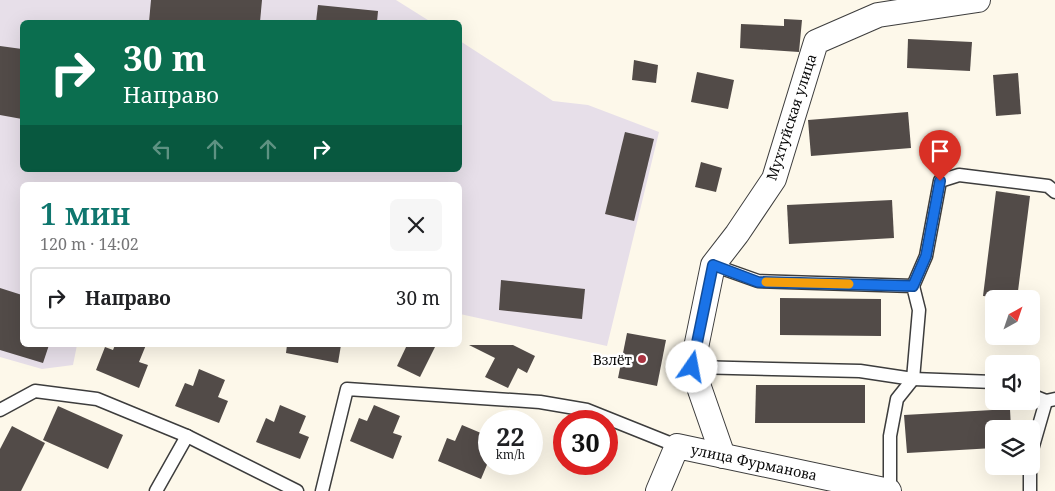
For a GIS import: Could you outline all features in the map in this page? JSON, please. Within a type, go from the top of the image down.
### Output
[{"type":"street","name":"Мухтуйская улица","points":[[692,367],[713,265],[737,234],[774,179],[816,42],[878,15],[978,0]]},
{"type":"street","points":[[692,367],[723,456]]},
{"type":"street","points":[[658,491],[677,446]]},
{"type":"street","name":"улица Фурманова","points":[[677,446],[860,488],[890,491]]},
{"type":"lane","points":[[890,491],[890,436],[897,399],[913,380],[919,310],[913,286],[926,256],[940,181],[959,175],[1048,186],[1055,192]]},
{"type":"lane","points":[[713,265],[758,282],[913,286]]},
{"type":"lane","points":[[692,367],[860,371],[913,380],[985,382]]},
{"type":"lane","points":[[322,491],[347,389],[540,402],[587,410],[677,446]]},
{"type":"lane","points":[[0,410],[36,391],[97,399],[187,436],[297,491]]},
{"type":"lane","points":[[1040,429],[1051,400]]},
{"type":"lane","points":[[156,491],[187,436]]},
{"type":"lane","points":[[1030,475],[1030,491]]},
{"type":"shaded area","points":[[0,0],[396,0],[428,20],[20,20],[20,172],[462,172],[462,42],[553,101],[588,105],[659,132],[607,346],[462,314],[462,182],[20,182],[20,347],[77,347],[73,365],[42,369],[0,357]]},
{"type":"building","points":[[151,0],[262,0],[260,20],[149,20]]},
{"type":"building","points":[[318,5],[378,11],[377,20],[316,20]]},
{"type":"building","points":[[784,19],[802,20],[799,52],[740,48],[741,24],[784,26]]},
{"type":"building","points":[[908,39],[972,42],[970,71],[907,68]]},
{"type":"building","points":[[0,46],[20,49],[20,119],[0,115]]},
{"type":"building","points":[[634,60],[658,65],[656,83],[632,80]]},
{"type":"building","points":[[697,72],[734,80],[728,109],[691,102]]},
{"type":"building","points":[[1018,73],[1021,114],[996,116],[993,75]]},
{"type":"building","points":[[908,112],[911,148],[811,156],[808,120]]},
{"type":"building","points":[[625,132],[654,139],[634,221],[605,214]]},
{"type":"building","points":[[701,162],[722,168],[716,192],[695,187]]},
{"type":"building","points":[[996,191],[1030,196],[1018,290],[985,290],[985,296],[983,296]]},
{"type":"building","points":[[892,200],[894,238],[789,244],[787,205]]},
{"type":"building","points":[[501,280],[585,289],[582,319],[499,310]]},
{"type":"building","points":[[0,288],[20,294],[20,347],[48,347],[43,363],[0,350]]},
{"type":"building","points":[[780,298],[881,299],[881,336],[780,335]]},
{"type":"building","name":"Взлёт","points":[[627,333],[666,340],[657,386],[618,378]]},
{"type":"building","points":[[469,345],[513,345],[535,356],[527,373],[518,368],[508,388],[485,377],[495,358]]},
{"type":"building","points":[[105,347],[113,350],[114,347],[145,347],[139,362],[148,365],[139,388],[96,370]]},
{"type":"building","points":[[287,347],[341,347],[338,363],[286,353]]},
{"type":"building","points":[[406,347],[435,347],[420,377],[397,366]]},
{"type":"building","points":[[199,369],[225,380],[218,397],[228,401],[219,423],[175,406],[185,383],[193,386]]},
{"type":"building","points":[[756,385],[865,385],[865,423],[755,423]]},
{"type":"building","points":[[280,405],[306,416],[299,433],[309,437],[300,459],[256,442],[266,418],[274,422]]},
{"type":"building","points":[[374,405],[400,416],[393,433],[402,436],[393,459],[350,441],[359,418],[367,421]]},
{"type":"building","points":[[58,406],[123,435],[108,469],[43,440]]},
{"type":"building","points":[[1010,410],[1011,420],[985,420],[985,449],[907,453],[904,415]]},
{"type":"building","points":[[462,425],[478,432],[478,475],[483,475],[481,479],[438,461],[447,438],[455,441]]},
{"type":"building","points":[[12,426],[45,443],[21,491],[0,491],[0,449]]},
{"type":"slow traffic","points":[[766,282],[849,284]]},
{"type":"place","name":"Взлёт","points":[[642,359]]},
{"type":"route","points":[[692,367],[713,265],[758,282],[913,286],[926,256],[940,181]]}]
